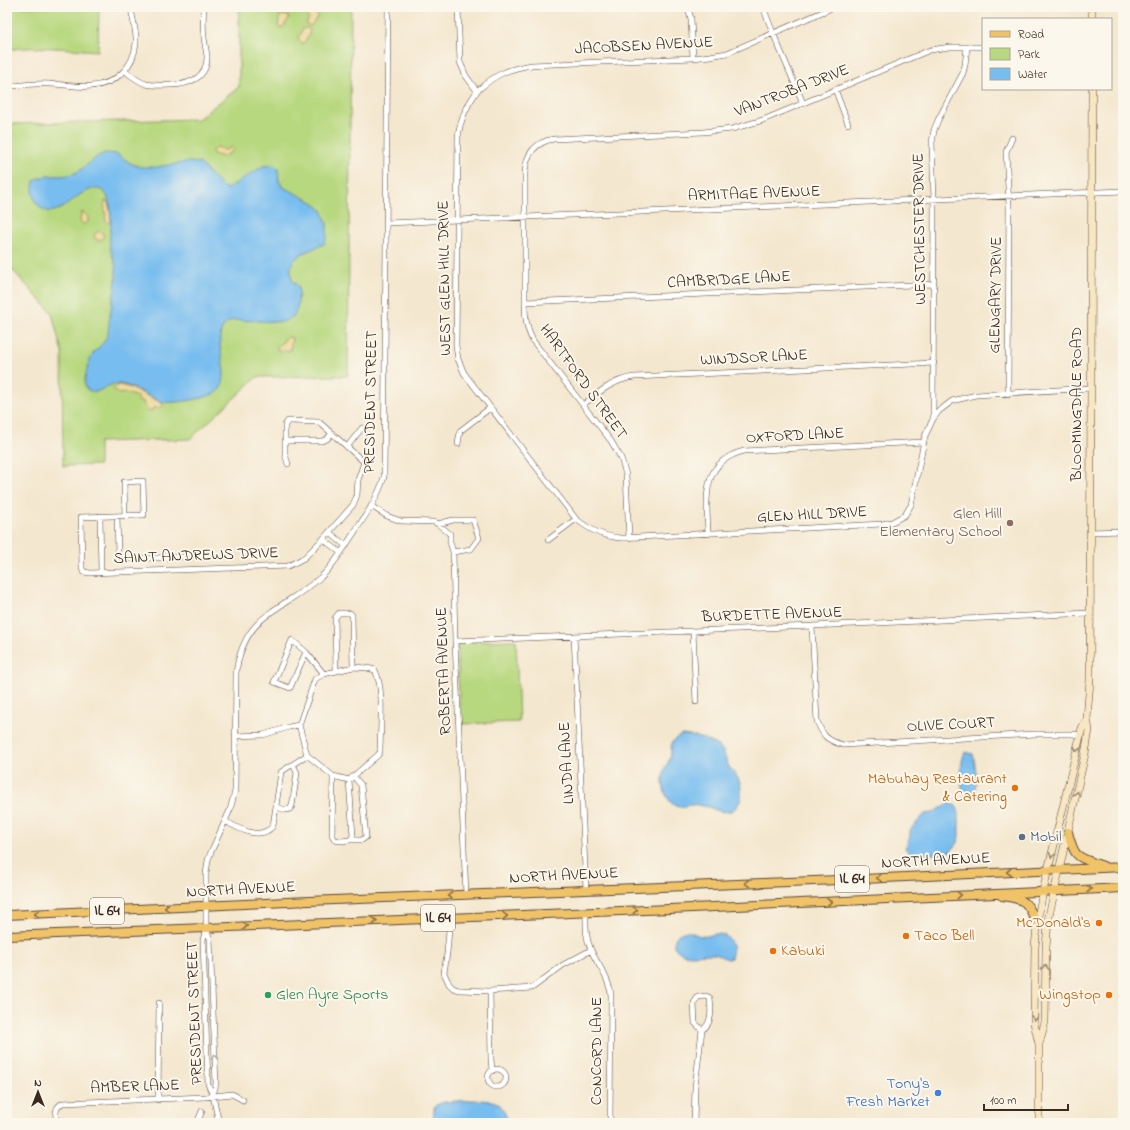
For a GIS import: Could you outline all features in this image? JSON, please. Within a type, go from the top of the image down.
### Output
[{"type":"main road","points":[[1092,7],[1092,18]]},
{"type":"main road","name":"BLOOMINGDALE ROAD","points":[[1039,1044],[1045,1022],[1046,940],[1048,920],[1089,730],[1087,720],[1090,613],[1092,90]]},
{"type":"main road","name":"BLOOMINGDALE ROAD","points":[[1039,1123],[1039,1044],[1034,1023],[1035,947],[1037,925],[1043,891],[1080,735],[1087,720]]},
{"type":"main road","points":[[1068,832],[1072,849],[1076,856],[1107,868]]},
{"type":"main road","name":"NORTH AVENUE","points":[[7,915],[1123,867]]},
{"type":"main road","name":"IL 64","points":[[7,936],[1123,888]]},
{"type":"main road","points":[[982,894],[1022,900],[1029,907],[1037,925]]},
{"type":"street","points":[[7,87],[36,84],[91,87],[109,82],[125,71],[134,54],[136,44],[131,7]]},
{"type":"street","points":[[125,71],[139,82],[149,86],[183,85],[193,82],[200,76],[205,67],[207,57],[203,20],[204,7]]},
{"type":"street","name":"PRESIDENT STREET","points":[[219,1123],[213,1096],[208,1084],[203,940],[206,928],[206,870],[208,860],[233,803],[235,791],[236,673],[239,655],[249,635],[262,618],[320,577],[330,568],[346,546],[371,506],[381,487],[385,467],[388,7]]},
{"type":"street","points":[[458,7],[460,62],[466,76],[477,91]]},
{"type":"street","points":[[688,7],[691,19],[692,58]]},
{"type":"street","points":[[763,7],[803,103]]},
{"type":"street","name":"JACOBSEN AVENUE","points":[[477,91],[498,74],[509,69],[525,66],[692,58],[727,53],[834,7]]},
{"type":"street","name":"VANTROBA DRIVE","points":[[558,139],[714,131],[751,124],[930,50],[944,47],[982,47]]},
{"type":"street","name":"WESTCHESTER DRIVE","points":[[933,418],[934,199],[932,143],[933,134],[938,120],[963,73],[967,47]]},
{"type":"street","points":[[835,89],[848,124]]},
{"type":"street","name":"WEST GLEN HILL DRIVE","points":[[477,91],[466,108],[459,127],[457,147],[457,354],[459,364],[490,408],[576,519]]},
{"type":"street","name":"GLENGARY DRIVE","points":[[1008,394],[1010,205],[1008,196],[1006,152],[1012,138]]},
{"type":"street","name":"HARTFORD STREET","points":[[558,139],[549,140],[538,144],[532,150],[527,159],[525,173],[525,317],[533,341],[611,441],[621,458],[626,475],[629,538]]},
{"type":"street","name":"ARMITAGE AVENUE","points":[[387,223],[1123,191]]},
{"type":"street","name":"CAMBRIDGE LANE","points":[[525,302],[934,284]]},
{"type":"street","name":"WINDSOR LANE","points":[[583,405],[607,386],[621,380],[634,377],[934,363]]},
{"type":"street","name":"GLEN HILL DRIVE","points":[[576,519],[587,528],[600,534],[629,538],[874,525],[892,522],[905,515],[911,505],[925,436],[933,418],[939,411],[952,401],[976,395],[1091,388]]},
{"type":"street","points":[[458,444],[460,431],[490,408]]},
{"type":"street","points":[[288,464],[285,454],[285,425],[288,421],[319,422],[347,447],[362,428]]},
{"type":"street","points":[[285,441],[322,441],[327,439],[332,433]]},
{"type":"street","name":"OXFORD LANE","points":[[708,534],[707,492],[709,482],[713,472],[720,463],[733,455],[744,451],[924,442]]},
{"type":"street","name":"SAINT ANDREWS DRIVE","points":[[100,516],[80,517],[82,568],[84,572],[90,574],[288,566],[304,558],[353,505],[356,499],[358,480],[364,462],[347,447]]},
{"type":"street","points":[[101,573],[100,516],[144,515],[143,481],[124,482],[125,515]]},
{"type":"street","points":[[371,506],[391,518],[401,521],[430,521],[438,524],[453,520],[473,520],[479,538],[472,550],[453,552]]},
{"type":"street","points":[[117,516],[118,553],[121,558],[207,556]]},
{"type":"street","points":[[548,540],[576,519]]},
{"type":"street","name":"ROBERTA AVENUE","points":[[438,524],[450,534],[450,542],[453,552],[455,641],[466,895]]},
{"type":"street","points":[[1090,532],[1123,531]]},
{"type":"street","points":[[329,532],[346,546]]},
{"type":"street","points":[[323,539],[341,553]]},
{"type":"street","points":[[336,671],[335,618],[339,613],[350,613],[352,615],[353,667]]},
{"type":"street","name":"BURDETTE AVENUE","points":[[455,641],[1090,613]]},
{"type":"street","name":"OLIVE COURT","points":[[812,626],[817,721],[822,733],[831,741],[843,744],[1035,734],[1080,735]]},
{"type":"street","points":[[693,631],[696,702]]},
{"type":"street","name":"LINDA LANE","points":[[574,636],[586,889]]},
{"type":"street","points":[[306,652],[290,688],[274,682],[292,640],[306,652],[324,674]]},
{"type":"street","points":[[333,776],[332,835],[335,840],[340,841],[362,840],[366,837],[361,785],[351,778],[333,776],[307,756],[299,725],[316,679],[324,674],[353,667],[367,668],[375,670],[378,677],[380,752],[351,778]]},
{"type":"street","points":[[236,736],[263,735],[299,725]]},
{"type":"street","points":[[225,821],[246,832],[263,833],[268,831],[273,826],[280,772],[307,756]]},
{"type":"street","points":[[276,807],[286,810],[290,809],[292,806],[297,773],[293,764]]},
{"type":"street","points":[[350,840],[353,836],[351,778]]},
{"type":"street","name":"CONCORD LANE","points":[[586,912],[586,932],[591,950],[608,980],[611,995],[610,1123]]},
{"type":"street","points":[[450,918],[444,974],[446,980],[453,988],[458,990],[490,991],[532,988],[562,965],[591,950]]},
{"type":"street","points":[[490,991],[492,1071]]},
{"type":"street","points":[[706,996],[710,998],[710,1022],[707,1027],[702,1030],[695,1023],[694,1003],[698,997],[706,996]]},
{"type":"street","points":[[158,1100],[160,1003]]},
{"type":"street","points":[[694,1123],[695,1087],[702,1030]]},
{"type":"street","name":"AMBER LANE","points":[[56,1123],[56,1110],[59,1105],[63,1103],[158,1100],[232,1094],[243,1100]]},
{"type":"street","points":[[197,1123],[202,1111]]},
{"type":"green space","points":[[7,7],[99,7],[98,51],[64,48],[7,50]]},
{"type":"green space","points":[[239,7],[351,7],[348,376],[257,377],[190,439],[99,442],[99,465],[63,466],[62,353],[52,313],[7,264],[7,124],[198,119],[239,87]]},
{"type":"green space","points":[[516,640],[519,722],[460,724],[457,642]]},
{"type":"sand","points":[[309,12],[317,14],[318,16],[311,26],[306,24],[309,18],[307,16]]},
{"type":"sand","points":[[280,15],[288,16],[289,18],[284,26],[280,28],[278,26]]},
{"type":"sand","points":[[305,28],[310,30],[307,39],[303,43],[300,42],[298,37],[302,29]]},
{"type":"sand","points":[[217,147],[225,150],[232,147],[233,150],[224,157],[213,154],[212,150]]},
{"type":"sand","points":[[105,201],[107,201],[110,209],[111,222],[109,223],[106,222],[104,206]]},
{"type":"sand","points":[[83,212],[88,217],[88,222],[84,224],[80,222],[81,213]]},
{"type":"sand","points":[[99,231],[104,236],[99,241],[94,236]]},
{"type":"sand","points":[[286,338],[292,338],[290,350],[288,351],[284,349],[280,352],[277,346]]},
{"type":"sand","points":[[119,385],[132,388],[164,404],[162,407],[153,408],[152,411],[147,411],[143,404],[144,402],[138,401],[137,397],[126,393],[119,394],[113,390]]},
{"type":"water","points":[[105,153],[117,154],[130,163],[140,167],[157,167],[189,162],[200,163],[219,184],[227,189],[263,166],[273,165],[278,168],[279,181],[283,187],[313,202],[322,210],[327,223],[327,237],[324,244],[303,253],[293,261],[291,267],[292,280],[298,286],[299,294],[297,309],[294,316],[283,322],[233,320],[225,325],[221,332],[220,341],[224,372],[223,381],[220,390],[214,394],[178,402],[164,402],[121,384],[115,384],[94,392],[85,387],[85,378],[90,360],[107,336],[115,287],[116,267],[110,244],[111,218],[109,202],[103,191],[98,189],[81,194],[67,205],[56,211],[44,210],[39,206],[34,197],[33,188],[34,181],[39,178],[45,176],[72,174],[81,170],[97,157]]},
{"type":"water","points":[[682,735],[706,740],[715,744],[723,751],[728,765],[738,778],[741,788],[740,801],[733,810],[723,812],[696,805],[678,807],[668,798],[664,790],[663,775],[670,758],[672,742]]},
{"type":"water","points":[[965,752],[973,754],[975,765],[976,786],[970,795],[965,795],[962,786],[962,761]]},
{"type":"water","points":[[949,803],[956,806],[959,813],[958,843],[951,851],[942,854],[910,854],[905,848],[910,837],[910,830],[925,814],[933,813]]},
{"type":"water","points":[[687,931],[700,936],[720,934],[728,938],[732,944],[731,958],[728,959],[715,954],[692,955],[682,953],[677,950],[674,946],[676,937]]},
{"type":"water","points":[[487,1100],[496,1102],[503,1109],[509,1123],[433,1123],[434,1108],[436,1105],[444,1102]]},
{"type":"place","name":"Glen Hill Elementary School","points":[[1010,523]]},
{"type":"place","name":"Mabuhay Restaurant & Catering","points":[[1015,788]]},
{"type":"place","name":"Mobil","points":[[1022,837]]},
{"type":"place","name":"McDonald's","points":[[1099,923]]},
{"type":"place","name":"Taco Bell","points":[[906,936]]},
{"type":"place","name":"Kabuki","points":[[773,951]]},
{"type":"place","name":"Glen Ayre Sports","points":[[268,995]]},
{"type":"place","name":"Wingstop","points":[[1109,995]]},
{"type":"place","name":"Tony's Fresh Market","points":[[938,1093]]}]
